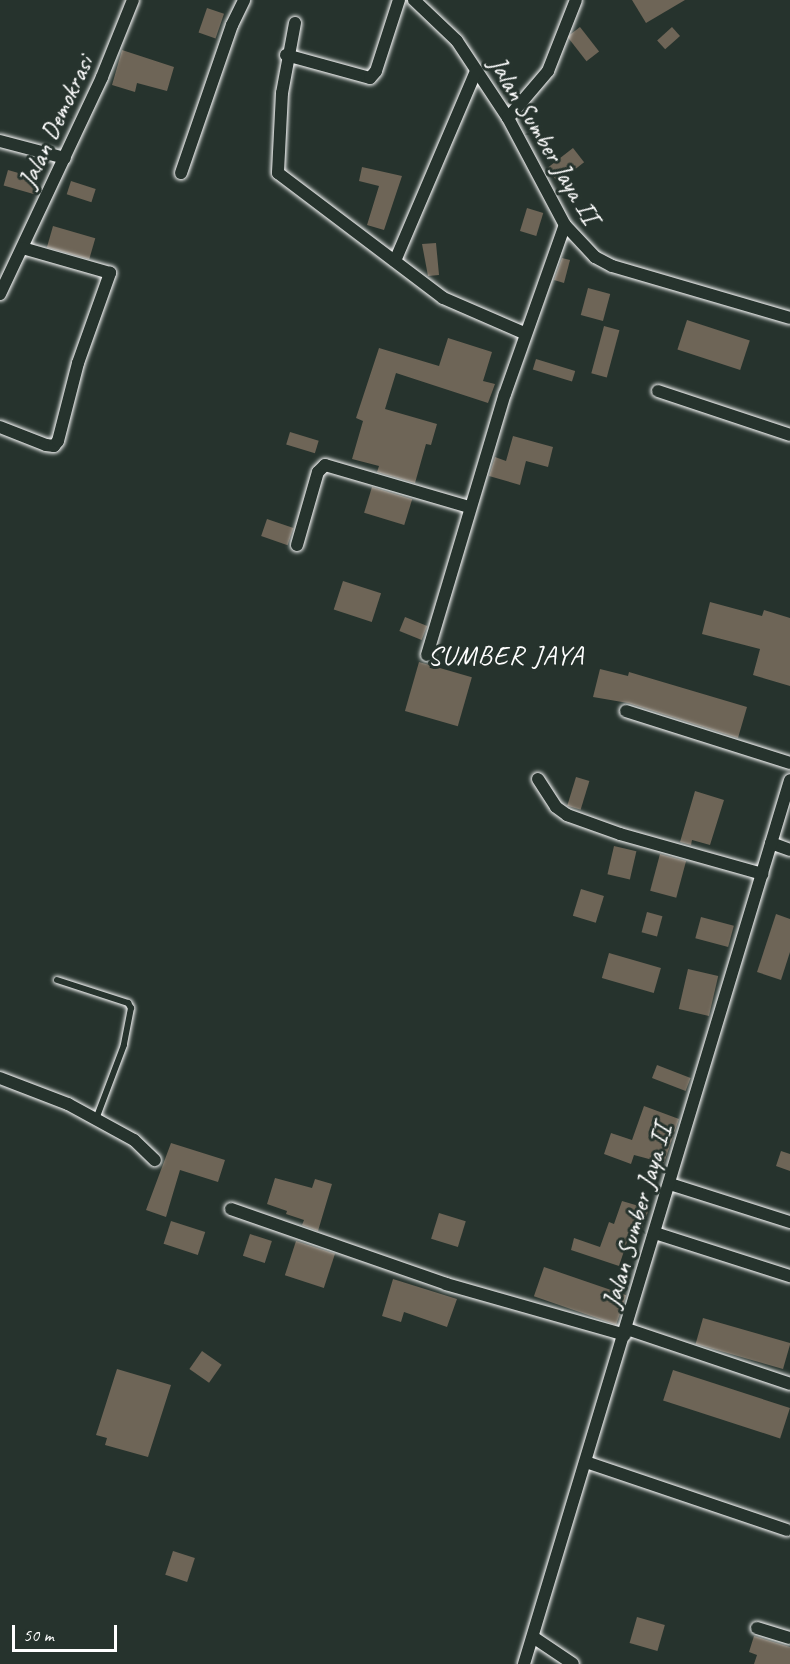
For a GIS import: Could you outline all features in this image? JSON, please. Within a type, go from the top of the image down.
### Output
[{"type":"street","name":"Jalan Demokrasi","points":[[1,289],[65,158],[134,0]]},
{"type":"street","points":[[181,173],[232,25],[244,0]]},
{"type":"street","points":[[286,55],[370,78],[376,71],[399,0]]},
{"type":"street","name":"Jalan Sumber Jaya II","points":[[414,0],[457,41],[508,118],[565,225],[595,258],[612,266],[790,318]]},
{"type":"street","points":[[508,118],[548,71],[576,0]]},
{"type":"street","points":[[295,22],[286,55],[275,168],[443,298],[525,334]]},
{"type":"street","points":[[395,261],[476,71]]},
{"type":"street","points":[[0,141],[65,158]]},
{"type":"street","points":[[427,655],[469,507],[525,334],[565,225]]},
{"type":"street","points":[[0,427],[46,445],[54,446],[58,441],[78,363],[110,273],[22,249]]},
{"type":"street","points":[[658,391],[790,435]]},
{"type":"street","points":[[297,545],[318,472],[325,465],[469,507]]},
{"type":"street","points":[[626,711],[790,763]]},
{"type":"street","points":[[538,779],[556,807],[567,815],[620,834],[762,874]]},
{"type":"street","name":"Jalan Sumber Jaya II","points":[[524,1664],[626,1332],[790,780]]},
{"type":"street","points":[[771,843],[790,850]]},
{"type":"street","points":[[0,1078],[51,1097],[96,1119],[134,1140],[155,1160]]},
{"type":"street","points":[[670,1184],[790,1222]]},
{"type":"street","points":[[231,1209],[446,1284],[626,1332],[790,1384]]},
{"type":"street","points":[[655,1233],[790,1276]]},
{"type":"street","points":[[586,1462],[788,1530]]},
{"type":"street","points":[[757,1628],[790,1638]]},
{"type":"street","points":[[532,1637],[573,1664]]},
{"type":"lane","points":[[57,980],[128,1003],[131,1008],[124,1045],[96,1119]]},
{"type":"building","points":[[632,0],[685,0],[646,23]]},
{"type":"building","points":[[207,8],[224,14],[216,38],[199,33]]},
{"type":"building","points":[[580,27],[599,51],[586,61],[567,37]]},
{"type":"building","points":[[672,27],[680,36],[665,49],[657,40]]},
{"type":"building","points":[[122,50],[174,67],[167,91],[137,83],[135,92],[112,85]]},
{"type":"building","points":[[573,148],[584,162],[558,183],[547,168]]},
{"type":"building","points":[[362,167],[402,176],[384,230],[367,225],[379,186],[359,181]]},
{"type":"building","points":[[8,170],[39,179],[34,194],[4,185]]},
{"type":"building","points":[[71,181],[96,189],[91,202],[67,194]]},
{"type":"building","points":[[527,208],[543,213],[536,236],[520,231]]},
{"type":"building","points":[[53,226],[95,238],[89,259],[47,247]]},
{"type":"building","points":[[436,243],[439,275],[428,276],[422,244]]},
{"type":"building","points":[[562,258],[570,260],[564,283],[554,280]]},
{"type":"building","points":[[588,288],[610,294],[603,321],[581,315]]},
{"type":"building","points":[[687,320],[750,340],[740,370],[677,349]]},
{"type":"building","points":[[604,326],[619,330],[607,377],[591,373]]},
{"type":"building","points":[[448,338],[492,352],[483,381],[495,384],[488,403],[396,373],[385,409],[437,424],[431,445],[426,444],[415,483],[377,472],[379,466],[352,459],[363,421],[356,418],[379,348],[439,366]]},
{"type":"building","points":[[536,359],[575,371],[572,382],[533,370]]},
{"type":"building","points":[[290,432],[319,441],[315,453],[286,444]]},
{"type":"building","points":[[513,436],[553,447],[548,467],[526,461],[520,485],[489,476],[495,457],[506,461]]},
{"type":"building","points":[[372,487],[412,499],[404,525],[364,513]]},
{"type":"building","points":[[267,519],[293,528],[288,545],[261,536]]},
{"type":"building","points":[[343,581],[381,593],[372,622],[334,610]]},
{"type":"building","points":[[710,602],[762,616],[764,610],[790,618],[790,686],[753,675],[760,649],[702,634]]},
{"type":"building","points":[[405,617],[427,626],[422,640],[399,631]]},
{"type":"building","points":[[419,662],[472,677],[458,726],[405,711]]},
{"type":"building","points":[[600,669],[628,676],[629,672],[747,707],[738,738],[628,703],[593,697]]},
{"type":"building","points":[[576,777],[589,781],[581,810],[567,806]]},
{"type":"building","points":[[695,791],[724,800],[710,845],[692,840],[691,845],[680,842]]},
{"type":"building","points":[[614,846],[636,851],[630,879],[607,874]]},
{"type":"building","points":[[660,854],[686,861],[676,898],[650,891]]},
{"type":"building","points":[[581,889],[604,896],[596,923],[573,916]]},
{"type":"building","points":[[647,912],[662,916],[657,936],[642,932]]},
{"type":"building","points":[[776,914],[790,919],[790,952],[781,980],[757,972]]},
{"type":"building","points":[[701,917],[734,926],[728,947],[695,938]]},
{"type":"building","points":[[609,953],[661,968],[654,993],[602,978]]},
{"type":"building","points":[[688,969],[718,976],[709,1016],[679,1009]]},
{"type":"building","points":[[657,1065],[691,1078],[686,1091],[652,1078]]},
{"type":"building","points":[[644,1106],[679,1119],[664,1163],[634,1155],[631,1164],[604,1154],[611,1133],[632,1140]]},
{"type":"building","points":[[171,1143],[225,1160],[218,1182],[180,1170],[166,1217],[146,1210]]},
{"type":"building","points":[[781,1151],[790,1154],[790,1171],[776,1166]]},
{"type":"building","points":[[275,1178],[312,1188],[315,1179],[332,1184],[318,1231],[302,1225],[304,1220],[286,1214],[287,1211],[267,1204]]},
{"type":"building","points":[[622,1201],[649,1209],[637,1242],[628,1239],[619,1266],[571,1250],[574,1238],[600,1247],[609,1222],[614,1224]]},
{"type":"building","points":[[439,1213],[466,1221],[458,1247],[431,1239]]},
{"type":"building","points":[[171,1221],[205,1232],[198,1255],[164,1244]]},
{"type":"building","points":[[250,1234],[272,1241],[265,1263],[243,1256]]},
{"type":"building","points":[[296,1241],[335,1254],[324,1288],[285,1275]]},
{"type":"building","points":[[544,1267],[626,1295],[616,1325],[534,1296]]},
{"type":"building","points":[[393,1279],[457,1299],[447,1327],[404,1312],[401,1322],[382,1316]]},
{"type":"building","points":[[703,1318],[790,1343],[783,1369],[696,1344]]},
{"type":"building","points":[[202,1351],[222,1365],[209,1383],[189,1369]]},
{"type":"building","points":[[117,1369],[171,1385],[148,1457],[105,1445],[107,1438],[96,1435]]},
{"type":"building","points":[[673,1370],[790,1408],[780,1438],[663,1400]]},
{"type":"building","points":[[173,1551],[195,1558],[187,1582],[165,1575]]},
{"type":"building","points":[[637,1617],[665,1625],[657,1651],[630,1643]]},
{"type":"building","points":[[754,1636],[790,1647],[790,1664],[754,1664],[757,1655],[749,1652]]},
{"type":"district","name":"SUMBER JAYA","points":[[506,656]]}]
